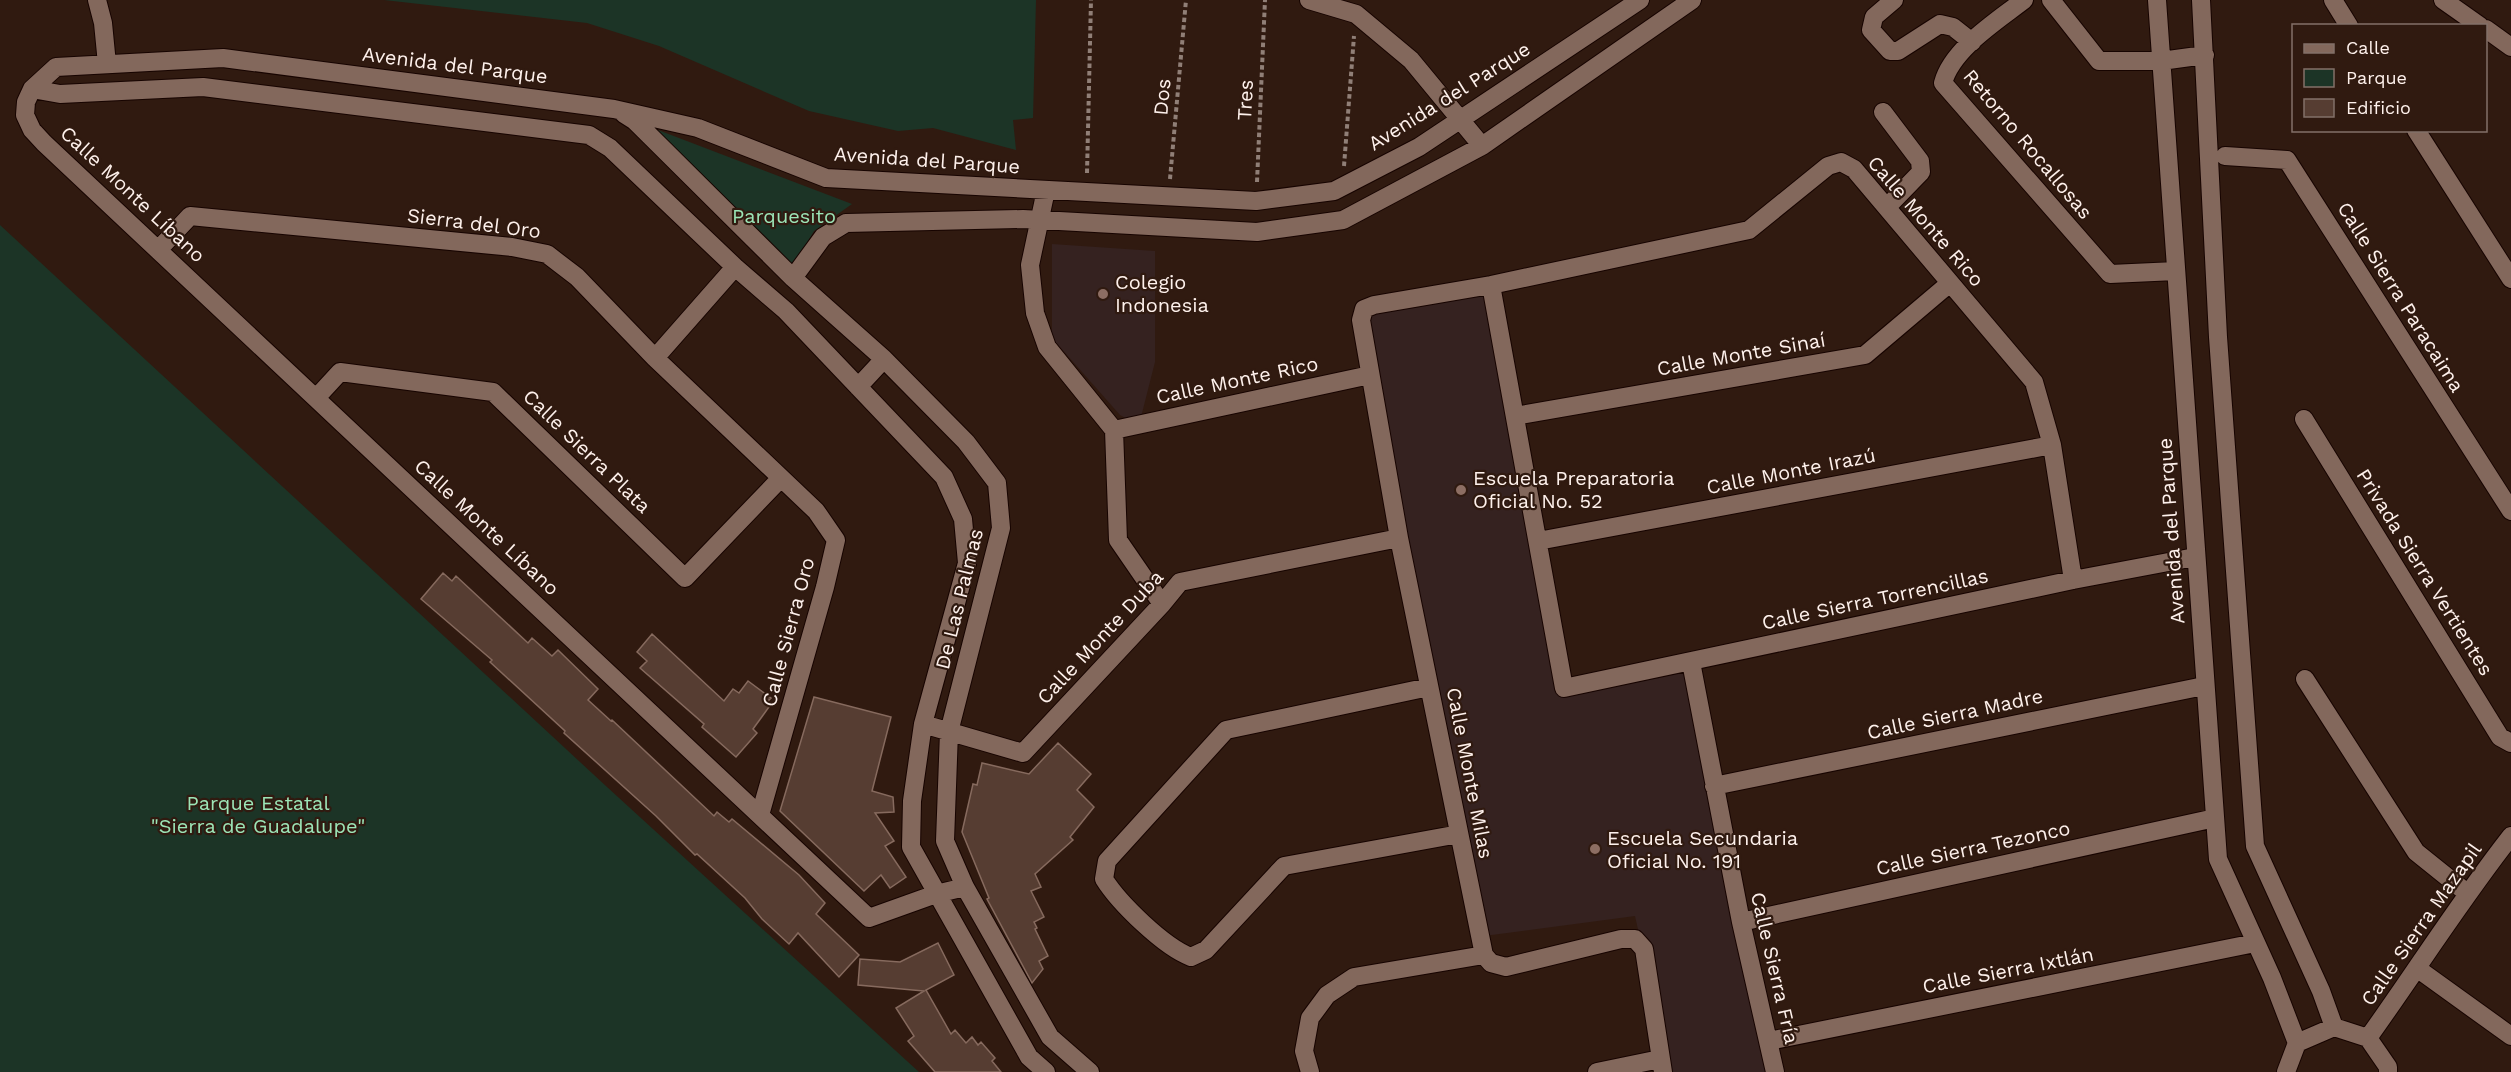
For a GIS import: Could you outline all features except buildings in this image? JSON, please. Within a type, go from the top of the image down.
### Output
[{"type":"street","points":[[97,0],[103,23],[107,64]]},
{"type":"street","points":[[1309,0],[1356,14],[1412,60],[1482,146]]},
{"type":"street","name":"Avenida del Parque","points":[[32,89],[56,67],[223,58],[614,109],[698,128],[826,178],[1256,201],[1334,191],[1419,147],[1640,0]]},
{"type":"street","points":[[793,278],[823,237],[846,223],[1039,220],[1257,232],[1343,220],[1482,146],[1692,0]]},
{"type":"street","points":[[1894,0],[1874,17],[1871,30],[1890,51],[1898,51],[1940,24],[1953,27],[1972,42]]},
{"type":"street","name":"Retorno Rocallosas","points":[[2024,0],[1972,42],[1946,71],[1943,83],[2110,274],[2176,271]]},
{"type":"street","points":[[2051,0],[2099,61],[2161,61],[2205,55]]},
{"type":"street","name":"Avenida del Parque","points":[[2157,0],[2218,859],[2297,1043]]},
{"type":"street","points":[[2201,0],[2218,337],[2255,846],[2321,991],[2334,1028]]},
{"type":"street","points":[[2333,0],[2348,24]]},
{"type":"street","points":[[2443,0],[2477,24]]},
{"type":"street","points":[[2487,30],[2511,47]]},
{"type":"street","points":[[32,89],[60,94],[202,87],[590,135],[601,140],[735,267],[655,358]]},
{"type":"street","name":"Calle Monte Líbano","points":[[32,89],[26,102],[25,115],[32,130],[869,918],[936,894],[965,887]]},
{"type":"street","points":[[500,124],[503,94]]},
{"type":"street","name":"De Las Palmas","points":[[614,109],[635,120],[793,278],[884,359],[966,442],[997,483],[1001,528],[949,732],[945,841],[965,887],[1050,1037],[1090,1072]]},
{"type":"street","points":[[1883,112],[1920,161],[1921,172],[1887,207]]},
{"type":"street","points":[[2417,132],[2511,279]]},
{"type":"street","name":"Calle Sierra Paracaima","points":[[2225,156],[2288,160],[2511,511]]},
{"type":"street","name":"Calle Monte Rico","points":[[1364,309],[1374,305],[1491,285],[1749,230],[1828,166],[1841,162],[1854,169],[2034,382],[2052,446],[2073,580]]},
{"type":"street","points":[[1046,190],[1030,265],[1035,313],[1047,347],[1114,430],[1118,540],[1162,604]]},
{"type":"street","name":"Sierra del Oro","points":[[159,249],[190,216],[512,247],[547,254],[577,277],[655,358],[780,479]]},
{"type":"street","name":"De Las Palmas","points":[[735,267],[786,311],[944,477],[963,519],[967,563],[923,724],[912,801],[910,847],[1029,1057],[1046,1072]]},
{"type":"street","name":"Calle Monte Sinaí","points":[[1515,416],[1865,355],[1950,283]]},
{"type":"street","points":[[1491,285],[1538,541]]},
{"type":"street","name":"Calle Monte Milas","points":[[1364,309],[1361,320],[1399,538],[1484,955]]},
{"type":"street","points":[[858,387],[884,359]]},
{"type":"street","name":"Calle Sierra Plata","points":[[317,397],[340,372],[493,392],[686,578],[780,479]]},
{"type":"street","name":"Calle Monte Rico","points":[[1114,430],[1370,375]]},
{"type":"street","name":"Privada Sierra Vertientes","points":[[2304,420],[2500,737],[2511,743]]},
{"type":"street","name":"Calle Monte Irazú","points":[[1538,541],[2052,446]]},
{"type":"street","name":"Calle Sierra Oro","points":[[760,815],[825,587],[836,540],[816,511],[780,479]]},
{"type":"street","name":"Calle Monte Duba","points":[[949,732],[1023,753],[1180,582],[1399,538]]},
{"type":"street","name":"Calle Sierra Torrencillas","points":[[1538,541],[1564,688],[2073,580],[2195,557]]},
{"type":"street","name":"Calle Sierra Fría","points":[[1690,662],[1741,922],[1775,1072]]},
{"type":"street","points":[[2305,679],[2416,852],[2467,893]]},
{"type":"street","name":"Calle Sierra Madre","points":[[1714,786],[2204,686]]},
{"type":"street","points":[[1429,687],[1226,730],[1107,861],[1104,879],[1112,892],[1175,951],[1191,957],[1206,950],[1284,866],[1459,834]]},
{"type":"street","points":[[923,724],[949,732]]},
{"type":"street","name":"Calle Sierra Tezonco","points":[[1741,922],[2215,818]]},
{"type":"street","name":"Calle Sierra Mazapil","points":[[2368,1038],[2418,969],[2467,893],[2511,836]]},
{"type":"street","points":[[1310,1072],[1304,1051],[1310,1018],[1327,995],[1354,976],[1484,955],[1491,963],[1506,967],[1621,939],[1635,939],[1644,949],[1662,1066],[1597,1072]]},
{"type":"street","name":"Calle Sierra Ixtlán","points":[[1769,1041],[2256,943]]},
{"type":"street","points":[[2418,969],[2511,1036]]},
{"type":"street","points":[[2286,1072],[2297,1043],[2334,1028],[2368,1038],[2388,1067],[2388,1072]]},
{"type":"street","points":[[1029,1057],[1050,1037]]},
{"type":"path","points":[[1086,192],[1091,0]]},
{"type":"path","name":"Dos","points":[[1168,197],[1186,0]]},
{"type":"path","name":"Tres","points":[[1256,201],[1265,0]]},
{"type":"path","points":[[1342,187],[1356,14]]},
{"type":"shaded area","name":"Colegio Indonesia","points":[[1052,244],[1155,251],[1155,362],[1139,425],[1120,415],[1052,338]]},
{"type":"shaded area","points":[[1488,289],[1560,694],[1687,667],[1771,1072],[1670,1072],[1635,916],[1484,936],[1365,313]]},
{"type":"green space","points":[[384,0],[1036,0],[1033,118],[1013,120],[1016,150],[933,128],[898,131],[809,111],[659,46],[587,23]]},
{"type":"green space","name":"Parquesito","points":[[645,125],[852,204],[814,231],[790,272]]},
{"type":"green space","name":"Parque Estatal \"Sierra de Guadalupe\"","points":[[0,225],[607,787],[919,1072],[0,1072]]},
{"type":"place","name":"Colegio Indonesia","points":[[1103,294]]},
{"type":"place","name":"Escuela Preparatoria Oficial No. 52","points":[[1461,490]]},
{"type":"place","name":"Escuela Secundaria Oficial No. 191","points":[[1595,849]]}]
